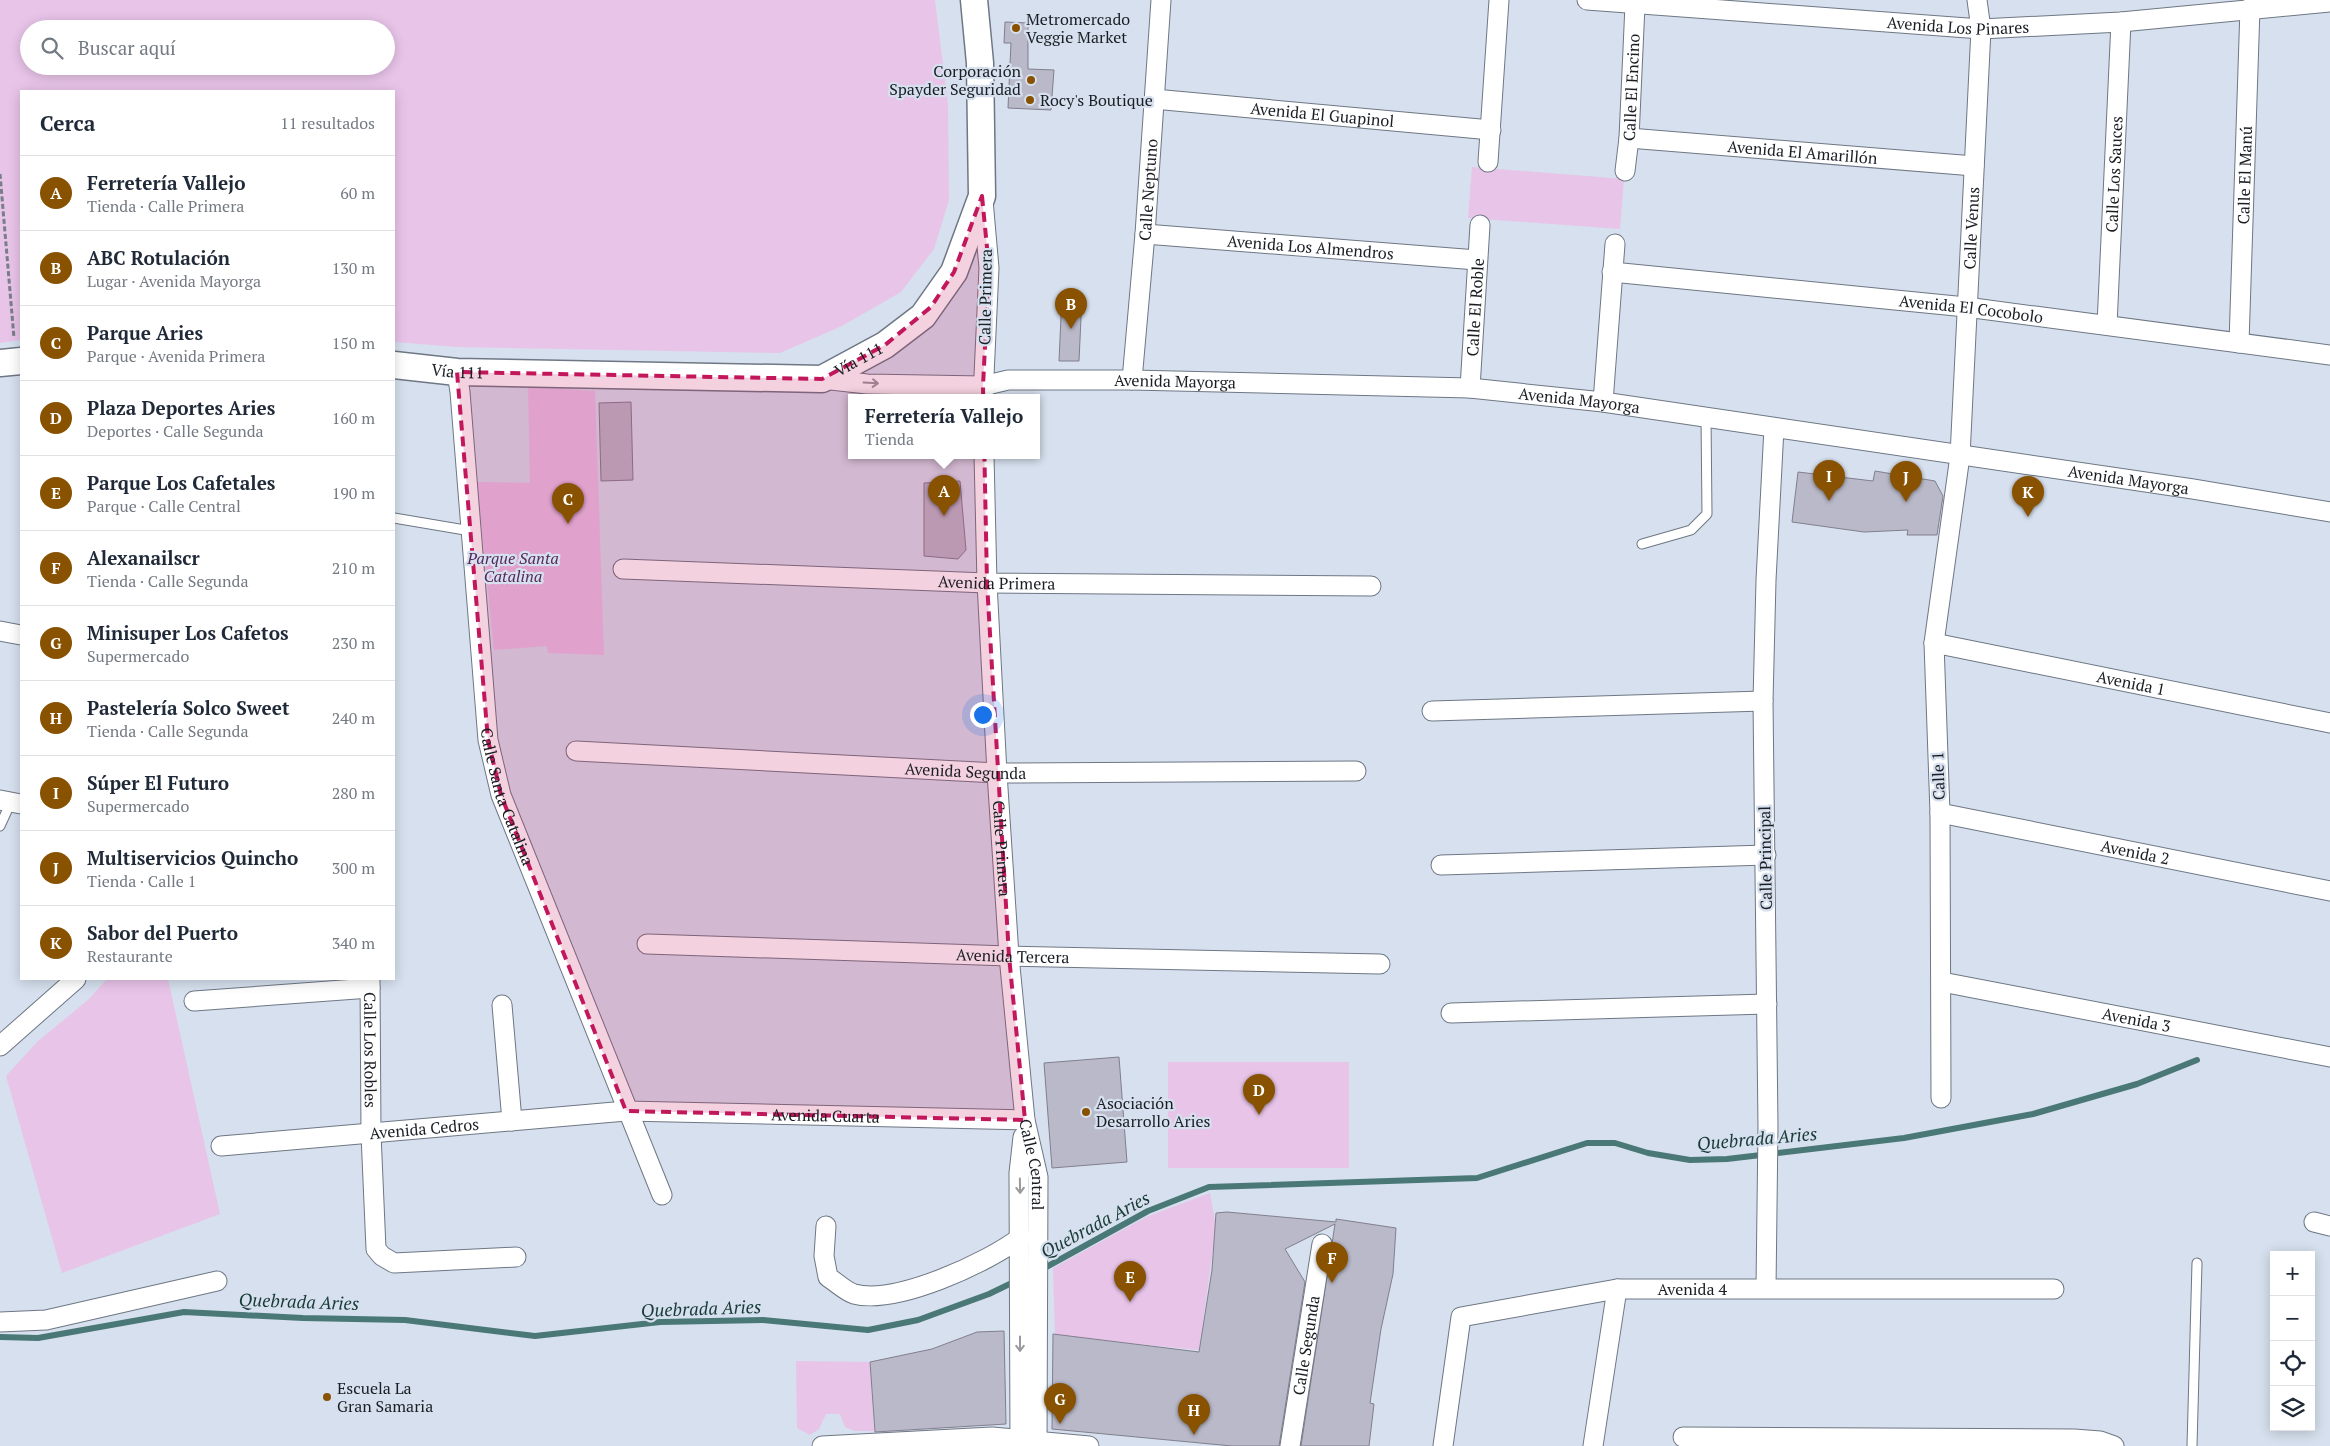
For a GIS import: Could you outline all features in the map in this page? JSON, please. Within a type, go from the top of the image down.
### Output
[{"type":"main road","name":"Vía 111","points":[[395,365],[457,372],[822,379],[885,345],[923,316],[954,272],[982,196],[980,63],[974,0]]},
{"type":"street","name":"Calle Neptuno","points":[[1132,380],[1145,234],[1160,0]]},
{"type":"street","points":[[1488,162],[1500,0]]},
{"type":"street","name":"Avenida Los Pinares","points":[[1588,0],[1981,29],[2121,22],[2250,8],[2330,2]]},
{"type":"street","name":"Calle Venus","points":[[1960,456],[1981,29],[1977,0]]},
{"type":"street","name":"Calle El Encino","points":[[1625,171],[1629,138],[1636,5]]},
{"type":"street","name":"Calle El Manú","points":[[2239,343],[2250,8]]},
{"type":"street","name":"Calle Los Sauces","points":[[2107,325],[2121,22]]},
{"type":"street","name":"Avenida El Guapinol","points":[[1154,99],[1491,130]]},
{"type":"street","name":"Avenida El Amarillón","points":[[1629,138],[1974,166]]},
{"type":"street","name":"Calle Primera","points":[[982,196],[989,268],[983,392]]},
{"type":"street","name":"Calle El Roble","points":[[1470,388],[1480,225]]},
{"type":"street","name":"Avenida Los Almendros","points":[[1145,234],[1477,260]]},
{"type":"street","points":[[1602,402],[1615,244]]},
{"type":"street","name":"Avenida El Cocobolo","points":[[1612,272],[1966,307],[2330,355]]},
{"type":"street","name":"Calle Santa Catalina","points":[[457,372],[488,740],[501,795],[626,1111],[662,1196]]},
{"type":"street","name":"Avenida Mayorga","points":[[822,379],[983,392],[1008,380],[1132,380],[1470,388],[1602,402],[2193,489],[2330,512]]},
{"type":"street","name":"Calle Principal","points":[[1766,1288],[1768,1127],[1763,701],[1766,580],[1774,428]]},
{"type":"street","name":"Calle 1","points":[[1941,1098],[1940,813],[1934,643],[1960,456]]},
{"type":"street","name":"Calle Primera","points":[[984,459],[987,583],[996,773],[1009,956],[1025,1120]]},
{"type":"street","name":"Avenida Primera","points":[[623,569],[987,583],[1371,586]]},
{"type":"street","points":[[0,631],[20,635]]},
{"type":"street","name":"Avenida 1","points":[[1934,643],[2330,723]]},
{"type":"street","points":[[1432,711],[1763,701]]},
{"type":"street","name":"Avenida Segunda","points":[[576,751],[996,773],[1356,771]]},
{"type":"street","name":"Avenida 2","points":[[1940,813],[2330,890]]},
{"type":"street","points":[[1441,865],[1766,855]]},
{"type":"street","name":"Avenida Tercera","points":[[647,944],[1009,956],[1380,964]]},
{"type":"street","points":[[0,1046],[75,980]]},
{"type":"street","name":"Avenida 3","points":[[1942,982],[2330,1057]]},
{"type":"street","points":[[194,1001],[370,983]]},
{"type":"street","name":"Calle Los Robles","points":[[370,983],[371,1134],[376,1250],[394,1263],[516,1257]]},
{"type":"street","points":[[502,1004],[512,1121]]},
{"type":"street","points":[[1451,1013],[1767,1004]]},
{"type":"street","name":"Avenida Cuarta","points":[[626,1111],[1025,1120]]},
{"type":"street","name":"Avenida Cedros","points":[[221,1146],[626,1111]]},
{"type":"street","name":"Calle Central","points":[[1025,1120],[1019,1173],[1021,1237],[1029,1260]]},
{"type":"street","name":"Calle Central","points":[[1025,1120],[1038,1177],[1029,1260],[1028,1443]]},
{"type":"street","points":[[826,1226],[824,1256],[828,1277],[853,1294],[878,1296],[925,1285],[971,1267],[1021,1237]]},
{"type":"street","name":"Calle Segunda","points":[[1290,1446],[1322,1244]]},
{"type":"street","points":[[0,1322],[46,1320],[217,1281]]},
{"type":"street","points":[[1593,1446],[1617,1289]]},
{"type":"street","name":"Avenida 4","points":[[1443,1446],[1461,1317],[1617,1289],[2054,1290]]},
{"type":"street","points":[[1683,1436],[2074,1439],[2100,1442],[2114,1446]]},
{"type":"street","points":[[822,1446],[992,1437],[1028,1443],[1089,1446]]},
{"type":"lane","points":[[1642,544],[1691,530],[1707,514],[1706,418]]},
{"type":"lane","points":[[395,518],[471,531]]},
{"type":"lane","points":[[0,826],[11,802]]},
{"type":"lane","points":[[2192,1446],[2197,1264]]},
{"type":"path","points":[[0,174],[12,362]]},
{"type":"highlighted area","points":[[982,196],[989,268],[983,386],[987,583],[1009,956],[1025,1120],[626,1111],[501,795],[488,740],[457,372],[822,379],[885,345],[931,307],[954,272]]},
{"type":"green space","points":[[0,0],[935,0],[948,104],[949,200],[934,249],[901,292],[842,326],[780,353],[457,347],[395,342],[395,90],[20,90],[20,340],[0,343]]},
{"type":"green space","points":[[1472,167],[1624,179],[1620,229],[1468,218]]},
{"type":"green space","name":"Parque Santa Catalina","points":[[528,386],[595,391],[604,655],[548,653],[547,646],[494,650],[477,482],[530,483]]},
{"type":"green space","points":[[106,980],[168,980],[220,1214],[62,1273],[6,1076],[37,1042],[89,999]]},
{"type":"green space","points":[[1168,1062],[1349,1062],[1349,1168],[1168,1168]]},
{"type":"green space","points":[[1210,1193],[1216,1227],[1199,1350],[1055,1336],[1053,1268],[1146,1217]]},
{"type":"green space","points":[[796,1361],[870,1362],[874,1431],[855,1431],[845,1427],[840,1414],[826,1414],[819,1429],[810,1435],[797,1428]]},
{"type":"building","points":[[1005,22],[1028,23],[1028,69],[1054,70],[1051,110],[1008,108],[1011,43],[1004,43]]},
{"type":"building","points":[[1062,295],[1082,296],[1079,361],[1059,361]]},
{"type":"building","points":[[631,402],[633,480],[601,481],[599,403]]},
{"type":"building","points":[[1875,471],[1935,481],[1943,496],[1937,535],[1907,535],[1908,530],[1864,532],[1792,522],[1798,472],[1873,481]]},
{"type":"building","points":[[960,481],[966,550],[958,559],[924,556],[924,483]]},
{"type":"building","name":"Asociación Desarrollo Aries","points":[[1119,1057],[1127,1162],[1052,1168],[1044,1063]]},
{"type":"building","points":[[1227,1212],[1336,1222],[1336,1219],[1396,1228],[1393,1274],[1381,1329],[1370,1403],[1374,1404],[1369,1446],[1301,1446],[1335,1224],[1285,1249],[1305,1282],[1279,1446],[1232,1446],[1052,1429],[1053,1334],[1199,1352],[1212,1270],[1216,1213]]},
{"type":"building","points":[[1004,1331],[1006,1424],[875,1432],[870,1362],[932,1349],[977,1332]]},
{"type":"waterway","name":"Quebrada Aries","points":[[1041,1270],[1148,1211],[1209,1187],[1477,1178],[1587,1143],[1615,1143],[1648,1153],[1690,1160],[1727,1159],[1904,1138],[2033,1114],[2137,1084],[2197,1060]]},
{"type":"waterway","name":"Quebrada Aries","points":[[0,1337],[38,1338],[184,1312],[303,1318],[405,1320],[535,1336],[660,1322],[763,1320],[868,1330],[918,1320],[989,1294],[1018,1280]]},
{"type":"place","name":"Metromercado Veggie Market","points":[[1016,28]]},
{"type":"place","name":"Corporación Spayder Seguridad","points":[[1031,80]]},
{"type":"place","name":"Rocy's Boutique","points":[[1030,100]]},
{"type":"place","name":"ABC Rotulación","points":[[1071,329]]},
{"type":"place","name":"Súper El Futuro","points":[[1829,501]]},
{"type":"place","name":"Multiservicios Quincho","points":[[1906,502]]},
{"type":"place","name":"Ferretería Vallejo","points":[[944,516]]},
{"type":"place","name":"Sabor del Puerto","points":[[2028,517]]},
{"type":"place","name":"Parque Aries","points":[[568,524]]},
{"type":"place","name":"Asociación Desarrollo Aries","points":[[1086,1112]]},
{"type":"place","name":"Plaza Deportes Aries","points":[[1259,1115]]},
{"type":"place","name":"Alexanailscr","points":[[1332,1283]]},
{"type":"place","name":"Parque Los Cafetales","points":[[1130,1302]]},
{"type":"place","name":"Escuela La Gran Samaria","points":[[327,1397]]},
{"type":"place","name":"Minisuper Los Cafetos","points":[[1060,1424]]},
{"type":"place","name":"Pastelería Solco Sweet","points":[[1194,1435]]}]
